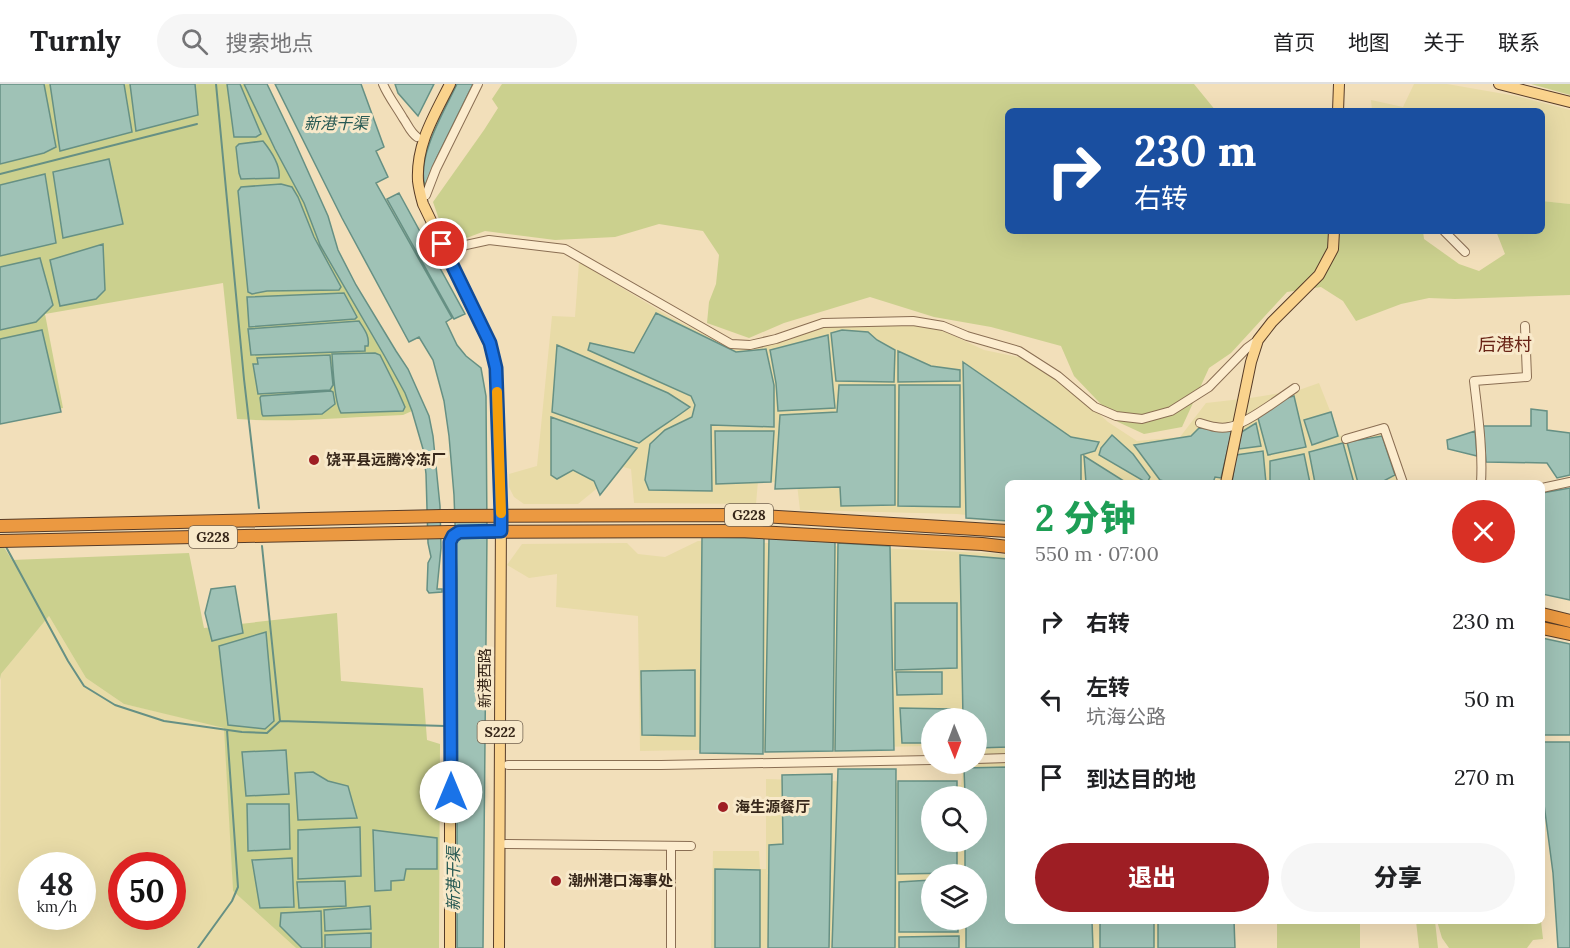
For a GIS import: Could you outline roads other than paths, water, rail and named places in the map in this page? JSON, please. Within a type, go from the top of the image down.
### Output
[{"type":"highway","name":"G228","points":[[0,526],[426,516],[747,514],[1005,531]]},
{"type":"highway","points":[[245,520],[246,536]]},
{"type":"highway","name":"G228","points":[[0,541],[426,532],[450,535],[497,531],[740,531],[1005,547]]},
{"type":"highway","points":[[1545,615],[1570,621]]},
{"type":"highway","points":[[1545,629],[1570,634]]},
{"type":"main road","name":"S222","points":[[450,84],[424,136],[419,159],[418,182],[423,204],[490,343],[496,368],[495,515]]},
{"type":"main road","points":[[1338,108],[1339,84]]},
{"type":"main road","points":[[1498,84],[1570,102]]},
{"type":"main road","points":[[1227,480],[1251,362],[1258,340],[1272,322],[1319,275],[1333,249],[1334,234]]},
{"type":"main road","name":"新港西路","points":[[495,515],[497,531],[499,948]]},
{"type":"main road","points":[[450,535],[452,682],[450,948]]},
{"type":"street","points":[[383,84],[412,134],[417,137]]},
{"type":"street","points":[[426,195],[436,169],[478,84]]},
{"type":"street","points":[[1447,234],[1465,252]]},
{"type":"street","points":[[451,252],[466,245],[489,240],[565,249],[731,344],[750,345],[823,323],[913,321],[943,326],[967,336],[1019,351],[1058,375],[1095,407],[1116,416],[1142,419],[1172,411],[1209,387],[1247,348],[1258,340]]},
{"type":"street","points":[[1481,480],[1482,459],[1474,381],[1527,377],[1525,326]]},
{"type":"street","points":[[1200,423],[1227,428],[1238,425],[1295,388]]},
{"type":"street","points":[[1346,439],[1384,428],[1402,480]]},
{"type":"street","points":[[1545,487],[1570,482]]},
{"type":"street","points":[[987,759],[1005,758]]},
{"type":"street","points":[[508,765],[921,760]]},
{"type":"street","points":[[506,844],[691,846]]},
{"type":"street","points":[[671,846],[671,948]]},
{"type":"water","points":[[0,84],[44,84],[56,147],[44,153],[0,164]]},
{"type":"water","points":[[50,84],[124,84],[132,132],[60,151]]},
{"type":"water","points":[[130,84],[195,84],[198,115],[136,131]]},
{"type":"water","points":[[227,84],[240,84],[261,134],[256,137],[234,137]]},
{"type":"water","points":[[244,84],[267,84],[328,216],[338,250],[356,285],[408,369],[429,416],[440,506],[441,548],[437,589],[442,589],[442,592],[429,593],[427,590],[428,563],[431,557],[428,543],[426,474],[423,449],[405,393],[320,245],[304,203]]},
{"type":"water","name":"新港干渠","points":[[275,84],[361,84],[384,147],[376,151],[388,177],[376,183],[452,318],[446,322],[457,345],[481,368],[486,396],[487,532],[483,948],[457,948],[457,579],[454,495],[444,401],[433,360],[419,337],[409,342],[342,218]]},
{"type":"water","points":[[395,84],[434,84],[418,116],[398,93]]},
{"type":"water","points":[[457,84],[473,84],[425,186],[423,174],[428,148]]},
{"type":"water","points":[[263,141],[277,163],[279,178],[241,179],[236,147],[239,144]]},
{"type":"water","points":[[109,159],[123,224],[63,238],[53,172]]},
{"type":"water","points":[[45,174],[56,243],[0,256],[0,185]]},
{"type":"water","points":[[281,184],[292,187],[298,197],[314,237],[341,287],[339,290],[267,291],[252,294],[248,292],[238,191],[241,187]]},
{"type":"water","points":[[399,193],[465,314],[454,319],[387,199]]},
{"type":"water","points":[[103,244],[105,290],[96,299],[60,306],[50,260]]},
{"type":"water","points":[[40,258],[53,305],[36,322],[0,330],[0,267]]},
{"type":"water","points":[[344,293],[357,317],[355,319],[249,327],[247,297]]},
{"type":"water","points":[[656,313],[736,352],[766,349],[774,385],[774,427],[711,425],[712,491],[649,490],[645,480],[650,444],[665,430],[692,417],[695,405],[691,396],[588,350],[590,343],[634,353]]},
{"type":"water","points":[[359,321],[368,339],[365,351],[251,355],[248,329]]},
{"type":"water","points":[[42,330],[61,412],[0,424],[0,339]]},
{"type":"water","points":[[842,330],[868,332],[895,350],[894,382],[836,381],[831,333]]},
{"type":"water","points":[[828,335],[835,408],[778,411],[770,350]]},
{"type":"water","points":[[557,345],[668,393],[690,407],[639,443],[552,412]]},
{"type":"water","points":[[898,351],[931,366],[960,370],[960,381],[898,382]]},
{"type":"water","points":[[375,353],[380,355],[397,389],[405,407],[403,411],[341,413],[335,393],[332,354]]},
{"type":"water","points":[[330,355],[333,385],[330,390],[258,394],[253,364],[258,364],[257,358]]},
{"type":"water","points":[[963,362],[1071,437],[1099,442],[1095,451],[1081,455],[1081,480],[1005,480],[1005,521],[966,518]]},
{"type":"water","points":[[839,385],[895,385],[895,505],[841,506],[840,487],[775,489],[780,415],[837,412]]},
{"type":"water","points":[[899,385],[960,385],[960,507],[898,506]]},
{"type":"water","points":[[331,391],[335,404],[322,414],[263,416],[262,414],[261,396]]},
{"type":"water","points":[[1294,396],[1306,447],[1268,455],[1258,418],[1282,399]]},
{"type":"water","points":[[1531,409],[1547,411],[1547,430],[1570,433],[1570,475],[1557,478],[1547,463],[1486,462],[1483,426],[1531,426]]},
{"type":"water","points":[[1331,412],[1338,436],[1312,445],[1304,420]]},
{"type":"water","points":[[551,417],[637,448],[600,495],[594,481],[573,470],[557,479],[551,475]]},
{"type":"water","points":[[1256,423],[1261,446],[1239,449],[1240,433]]},
{"type":"water","points":[[1199,428],[1232,431],[1221,478],[1160,480],[1134,445],[1191,436]]},
{"type":"water","points":[[715,431],[774,431],[771,482],[716,484]]},
{"type":"water","points":[[1475,431],[1477,456],[1448,449],[1447,440]]},
{"type":"water","points":[[1112,435],[1133,454],[1150,477],[1148,480],[1142,480],[1099,455],[1101,448]]},
{"type":"water","points":[[1382,436],[1395,475],[1386,480],[1357,480],[1347,442]]},
{"type":"water","points":[[1343,443],[1353,480],[1314,480],[1309,452]]},
{"type":"water","points":[[1263,451],[1266,480],[1232,480],[1236,455]]},
{"type":"water","points":[[1304,454],[1309,480],[1270,480],[1270,461]]},
{"type":"water","points":[[1084,456],[1122,480],[1086,480]]},
{"type":"water","points":[[1570,488],[1570,600],[1545,595],[1545,492]]},
{"type":"water","points":[[702,537],[764,538],[763,754],[700,753]]},
{"type":"water","points":[[769,538],[835,542],[833,751],[765,752]]},
{"type":"water","points":[[838,543],[890,546],[894,750],[835,751]]},
{"type":"water","points":[[960,555],[1005,559],[1005,747],[987,748],[987,708],[963,708]]},
{"type":"water","points":[[235,586],[243,633],[212,641],[205,613],[211,589]]},
{"type":"water","points":[[895,603],[957,603],[957,668],[895,670]]},
{"type":"water","points":[[266,632],[274,721],[265,729],[228,725],[219,646]]},
{"type":"water","points":[[1545,639],[1570,644],[1570,735],[1545,735]]},
{"type":"water","points":[[695,670],[695,736],[642,735],[641,671]]},
{"type":"water","points":[[896,672],[942,672],[942,694],[897,695]]},
{"type":"water","points":[[900,708],[921,708],[921,743],[902,743]]},
{"type":"water","points":[[1545,742],[1570,742],[1570,948],[1558,948],[1553,873],[1545,812]]},
{"type":"water","points":[[286,750],[289,794],[246,796],[242,752]]},
{"type":"water","points":[[987,767],[1005,767],[1005,924],[1092,924],[1093,948],[966,948],[966,930],[987,930],[987,864],[965,864],[965,852],[987,852],[987,786],[965,786],[964,774],[987,774]]},
{"type":"water","points":[[838,769],[896,769],[895,948],[832,948]]},
{"type":"water","points":[[313,772],[328,781],[348,786],[357,818],[298,820],[295,773]]},
{"type":"water","points":[[832,774],[829,948],[768,948],[769,845],[783,844],[782,775]]},
{"type":"water","points":[[898,781],[957,781],[957,786],[921,786],[921,852],[957,852],[957,864],[921,864],[921,874],[898,874]]},
{"type":"water","points":[[247,804],[289,804],[290,849],[248,851]]},
{"type":"water","points":[[360,827],[361,876],[298,879],[298,830]]},
{"type":"water","points":[[373,830],[437,838],[437,869],[406,869],[404,880],[391,881],[391,890],[375,891]]},
{"type":"water","points":[[292,858],[294,907],[260,908],[252,860]]},
{"type":"water","points":[[715,869],[760,870],[760,948],[715,948]]},
{"type":"water","points":[[345,881],[346,906],[299,908],[297,882]]},
{"type":"water","points":[[921,881],[921,930],[958,930],[958,932],[899,932],[899,882]]},
{"type":"water","points":[[370,906],[371,929],[325,931],[324,910]]},
{"type":"water","points":[[321,911],[322,948],[302,948],[280,926],[281,913]]},
{"type":"water","points":[[1100,924],[1154,924],[1154,948],[1100,948]]},
{"type":"water","points":[[1158,924],[1234,924],[1235,948],[1158,948]]},
{"type":"water","points":[[371,933],[371,948],[325,948],[325,935]]},
{"type":"water","points":[[959,936],[959,948],[899,948],[899,937]]},
{"type":"waterway","points":[[216,84],[244,379],[259,508]]},
{"type":"waterway","points":[[0,174],[197,124]]},
{"type":"waterway","points":[[5,545],[84,686],[115,705],[164,721],[242,732],[267,733],[280,721]]},
{"type":"waterway","points":[[262,546],[280,721],[445,726]]},
{"type":"waterway","points":[[198,948],[232,901],[238,887],[227,730]]},
{"type":"place","name":"饶平县远腾冷冻厂","points":[[314,460]]},
{"type":"place","name":"海生源餐厅","points":[[723,807]]},
{"type":"place","name":"潮州港口海事处","points":[[556,881]]},
{"type":"district","name":"后港村","points":[[1505,345]]}]
